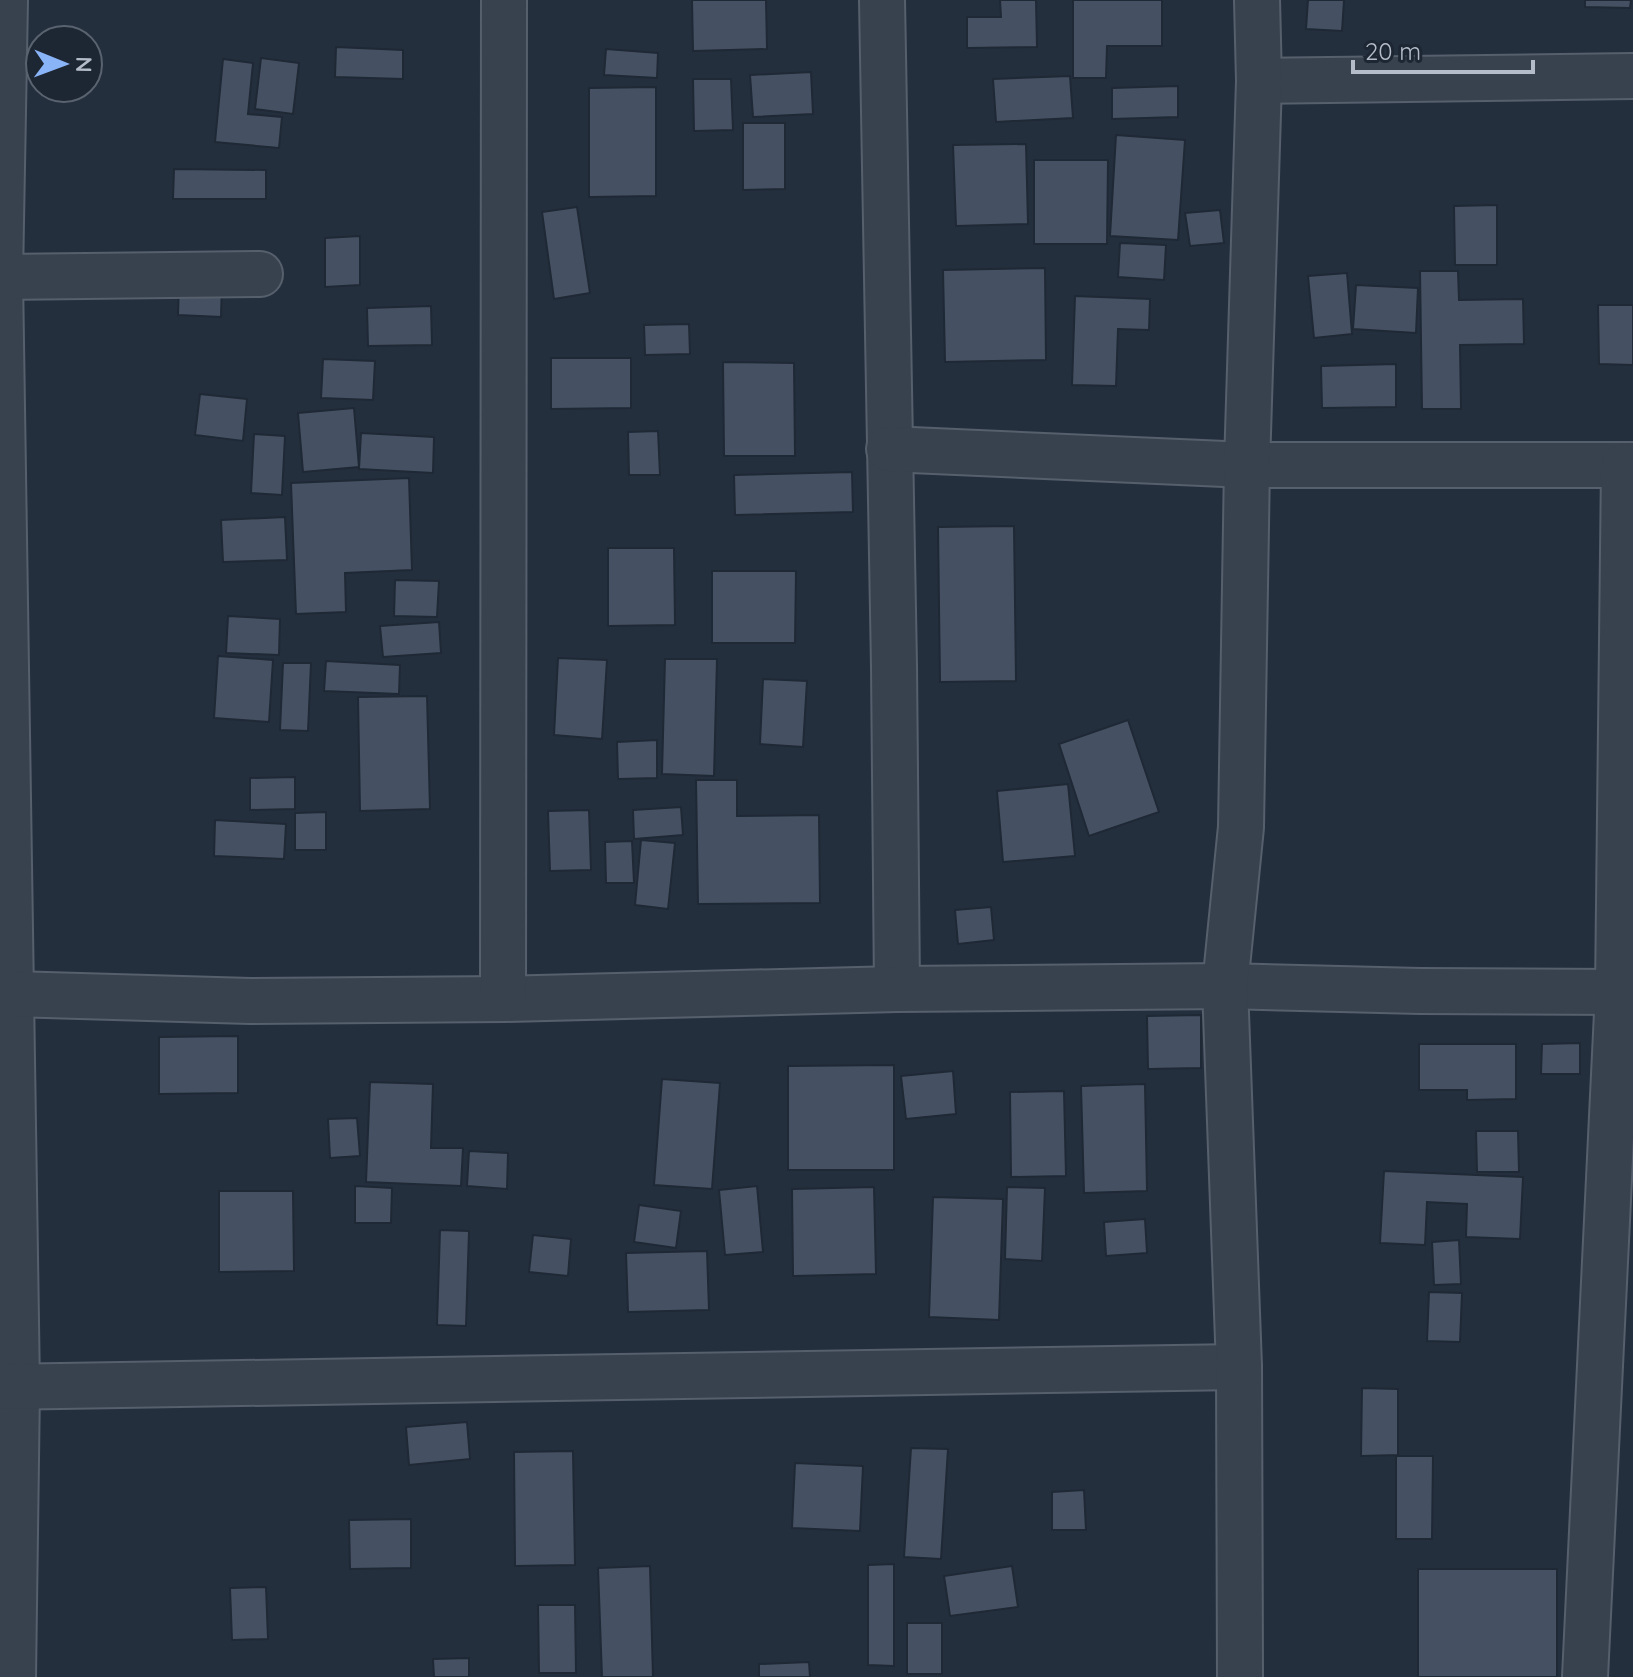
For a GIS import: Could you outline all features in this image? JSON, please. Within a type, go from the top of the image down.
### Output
[{"type":"street","points":[[5,0],[0,277],[12,994],[8,1387],[13,1677]]},
{"type":"street","points":[[503,999],[504,0]]},
{"type":"street","points":[[882,0],[897,989]]},
{"type":"street","points":[[1240,1677],[1239,1367],[1225,986],[1241,827],[1247,465],[1259,81],[1257,0]]},
{"type":"street","points":[[1259,81],[1633,76]]},
{"type":"street","points":[[0,277],[260,274]]},
{"type":"street","points":[[889,449],[1247,465],[1628,466],[1618,992],[1585,1677]]},
{"type":"street","points":[[12,994],[250,1001],[1225,986],[1618,992]]},
{"type":"street","points":[[8,1387],[1239,1367]]},
{"type":"building","points":[[692,0],[766,0],[767,49],[693,51]]},
{"type":"building","points":[[1000,0],[1036,0],[1037,47],[967,48],[967,17],[1001,17]]},
{"type":"building","points":[[1073,0],[1162,0],[1162,46],[1107,46],[1106,78],[1073,78]]},
{"type":"building","points":[[1308,0],[1344,0],[1342,31],[1306,29]]},
{"type":"building","points":[[1585,0],[1631,0],[1630,8],[1585,7]]},
{"type":"building","points":[[336,47],[403,50],[403,79],[335,77]]},
{"type":"building","points":[[606,49],[658,53],[657,78],[604,75]]},
{"type":"building","points":[[261,58],[299,63],[293,114],[255,109]]},
{"type":"building","points":[[223,59],[253,63],[248,114],[282,117],[279,148],[215,142]]},
{"type":"building","points":[[811,72],[813,114],[753,117],[750,75]]},
{"type":"building","points":[[1070,76],[1073,118],[996,122],[993,79]]},
{"type":"building","points":[[693,79],[731,79],[733,130],[694,131]]},
{"type":"building","points":[[1178,86],[1178,117],[1112,119],[1112,88]]},
{"type":"building","points":[[656,87],[656,196],[589,197],[589,88]]},
{"type":"building","points":[[743,123],[785,123],[785,189],[743,190]]},
{"type":"building","points":[[1116,135],[1185,140],[1178,240],[1110,236]]},
{"type":"building","points":[[1026,144],[1028,224],[956,226],[953,145]]},
{"type":"building","points":[[1034,160],[1108,160],[1107,244],[1034,244]]},
{"type":"building","points":[[174,169],[266,170],[266,199],[173,199]]},
{"type":"building","points":[[1497,205],[1497,265],[1455,265],[1454,206]]},
{"type":"building","points":[[577,207],[590,293],[554,299],[542,212]]},
{"type":"building","points":[[1220,210],[1224,243],[1190,246],[1185,213]]},
{"type":"building","points":[[360,236],[360,285],[325,287],[325,238]]},
{"type":"building","points":[[1120,243],[1166,245],[1164,280],[1118,277]]},
{"type":"building","points":[[1045,268],[1046,360],[945,362],[943,270]]},
{"type":"building","points":[[1420,271],[1458,271],[1459,300],[1523,299],[1524,344],[1460,345],[1461,409],[1422,409]]},
{"type":"building","points":[[1347,273],[1352,334],[1314,338],[1308,276]]},
{"type":"building","points":[[179,282],[222,283],[221,317],[178,315]]},
{"type":"building","points":[[1356,285],[1418,288],[1416,333],[1353,329]]},
{"type":"building","points":[[1075,296],[1150,299],[1149,330],[1118,329],[1116,386],[1072,385]]},
{"type":"building","points":[[1598,305],[1633,305],[1633,365],[1599,364]]},
{"type":"building","points":[[431,306],[432,345],[368,346],[367,308]]},
{"type":"building","points":[[689,324],[690,354],[645,355],[644,325]]},
{"type":"building","points":[[551,358],[631,358],[631,408],[551,409]]},
{"type":"building","points":[[323,359],[375,361],[373,400],[321,398]]},
{"type":"building","points":[[723,362],[794,363],[795,456],[724,456]]},
{"type":"building","points":[[1396,364],[1396,407],[1322,408],[1321,366]]},
{"type":"building","points":[[200,394],[247,399],[243,441],[195,435]]},
{"type":"building","points":[[354,408],[359,467],[303,472],[298,413]]},
{"type":"building","points":[[658,431],[660,475],[629,475],[628,432]]},
{"type":"building","points":[[361,433],[434,437],[433,473],[359,469]]},
{"type":"building","points":[[254,434],[285,436],[282,495],[251,493]]},
{"type":"building","points":[[852,472],[853,512],[735,515],[734,475]]},
{"type":"building","points":[[409,478],[412,570],[345,573],[346,612],[296,614],[291,483]]},
{"type":"building","points":[[285,517],[287,560],[223,562],[221,520]]},
{"type":"building","points":[[1014,526],[1016,681],[940,682],[938,527]]},
{"type":"building","points":[[608,548],[674,548],[675,625],[608,626]]},
{"type":"building","points":[[712,571],[796,571],[795,643],[712,643]]},
{"type":"building","points":[[395,580],[439,581],[437,617],[394,616]]},
{"type":"building","points":[[228,616],[280,619],[279,655],[226,653]]},
{"type":"building","points":[[439,622],[441,653],[383,657],[380,626]]},
{"type":"building","points":[[218,656],[273,660],[269,722],[214,718]]},
{"type":"building","points":[[558,658],[607,660],[602,739],[554,735]]},
{"type":"building","points":[[665,659],[717,659],[714,776],[662,774]]},
{"type":"building","points":[[326,661],[400,665],[399,694],[324,691]]},
{"type":"building","points":[[283,663],[311,663],[308,731],[280,730]]},
{"type":"building","points":[[763,679],[807,681],[803,747],[760,744]]},
{"type":"building","points":[[427,696],[430,809],[360,811],[358,697]]},
{"type":"building","points":[[1128,720],[1159,812],[1089,836],[1059,744]]},
{"type":"building","points":[[657,740],[657,778],[618,779],[617,742]]},
{"type":"building","points":[[295,777],[295,809],[250,810],[250,778]]},
{"type":"building","points":[[696,780],[737,780],[737,816],[819,815],[820,903],[698,904]]},
{"type":"building","points":[[1068,784],[1075,856],[1003,862],[997,791]]},
{"type":"building","points":[[681,807],[683,835],[634,839],[633,810]]},
{"type":"building","points":[[589,810],[591,870],[550,871],[548,811]]},
{"type":"building","points":[[326,812],[326,850],[295,850],[295,813]]},
{"type":"building","points":[[215,820],[286,824],[284,859],[214,856]]},
{"type":"building","points":[[641,840],[675,843],[668,909],[635,905]]},
{"type":"building","points":[[632,841],[634,883],[606,883],[605,842]]},
{"type":"building","points":[[991,907],[994,940],[958,944],[955,910]]},
{"type":"building","points":[[1201,1015],[1201,1068],[1148,1069],[1147,1016]]},
{"type":"building","points":[[238,1036],[238,1093],[159,1094],[159,1037]]},
{"type":"building","points":[[1580,1043],[1580,1074],[1541,1074],[1542,1044]]},
{"type":"building","points":[[1419,1044],[1516,1044],[1516,1099],[1467,1100],[1467,1090],[1419,1090]]},
{"type":"building","points":[[894,1065],[894,1170],[788,1170],[788,1066]]},
{"type":"building","points":[[953,1071],[956,1114],[906,1119],[901,1076]]},
{"type":"building","points":[[662,1079],[720,1083],[712,1189],[654,1185]]},
{"type":"building","points":[[370,1082],[433,1084],[431,1148],[463,1148],[461,1186],[366,1182]]},
{"type":"building","points":[[1145,1084],[1147,1191],[1084,1193],[1081,1086]]},
{"type":"building","points":[[1064,1091],[1066,1176],[1011,1177],[1010,1092]]},
{"type":"building","points":[[357,1118],[360,1156],[330,1158],[328,1119]]},
{"type":"building","points":[[1476,1131],[1518,1131],[1519,1172],[1477,1172]]},
{"type":"building","points":[[469,1151],[508,1153],[507,1189],[467,1186]]},
{"type":"building","points":[[1384,1171],[1523,1177],[1520,1239],[1466,1237],[1467,1204],[1427,1202],[1425,1245],[1380,1243]]},
{"type":"building","points":[[355,1186],[392,1188],[391,1223],[355,1223]]},
{"type":"building","points":[[757,1186],[763,1252],[725,1255],[719,1190]]},
{"type":"building","points":[[874,1187],[876,1274],[793,1276],[792,1189]]},
{"type":"building","points":[[1007,1187],[1045,1188],[1042,1261],[1005,1259]]},
{"type":"building","points":[[219,1191],[293,1191],[294,1271],[219,1272]]},
{"type":"building","points":[[933,1197],[1003,1199],[999,1320],[929,1317]]},
{"type":"building","points":[[639,1205],[681,1211],[676,1248],[634,1242]]},
{"type":"building","points":[[1145,1219],[1147,1253],[1106,1256],[1104,1222]]},
{"type":"building","points":[[440,1230],[469,1231],[466,1326],[437,1325]]},
{"type":"building","points":[[533,1235],[571,1239],[568,1276],[529,1272]]},
{"type":"building","points":[[1459,1240],[1461,1284],[1434,1285],[1432,1242]]},
{"type":"building","points":[[707,1251],[709,1310],[628,1312],[626,1253]]},
{"type":"building","points":[[1429,1292],[1462,1293],[1460,1342],[1427,1341]]},
{"type":"building","points":[[1362,1388],[1398,1389],[1398,1455],[1361,1456]]},
{"type":"building","points":[[467,1422],[470,1459],[409,1465],[406,1427]]},
{"type":"building","points":[[911,1448],[948,1449],[941,1559],[904,1557]]},
{"type":"building","points":[[573,1451],[575,1565],[515,1566],[514,1452]]},
{"type":"building","points":[[1396,1456],[1433,1456],[1432,1539],[1396,1539]]},
{"type":"building","points":[[795,1463],[863,1466],[860,1531],[792,1528]]},
{"type":"building","points":[[1084,1490],[1086,1530],[1052,1530],[1052,1492]]},
{"type":"building","points":[[411,1519],[411,1568],[350,1569],[349,1520]]},
{"type":"building","points":[[894,1564],[894,1666],[868,1665],[868,1565]]},
{"type":"building","points":[[650,1566],[653,1677],[602,1677],[598,1568]]},
{"type":"building","points":[[1012,1566],[1018,1607],[950,1616],[944,1576]]},
{"type":"building","points":[[1418,1569],[1557,1569],[1557,1677],[1418,1677]]},
{"type":"building","points":[[266,1587],[268,1639],[232,1640],[230,1588]]},
{"type":"building","points":[[538,1605],[575,1605],[576,1673],[539,1673]]},
{"type":"building","points":[[907,1623],[942,1623],[942,1674],[907,1674]]},
{"type":"building","points":[[469,1658],[469,1677],[434,1677],[433,1659]]},
{"type":"building","points":[[809,1662],[810,1677],[759,1677],[759,1664]]}]
